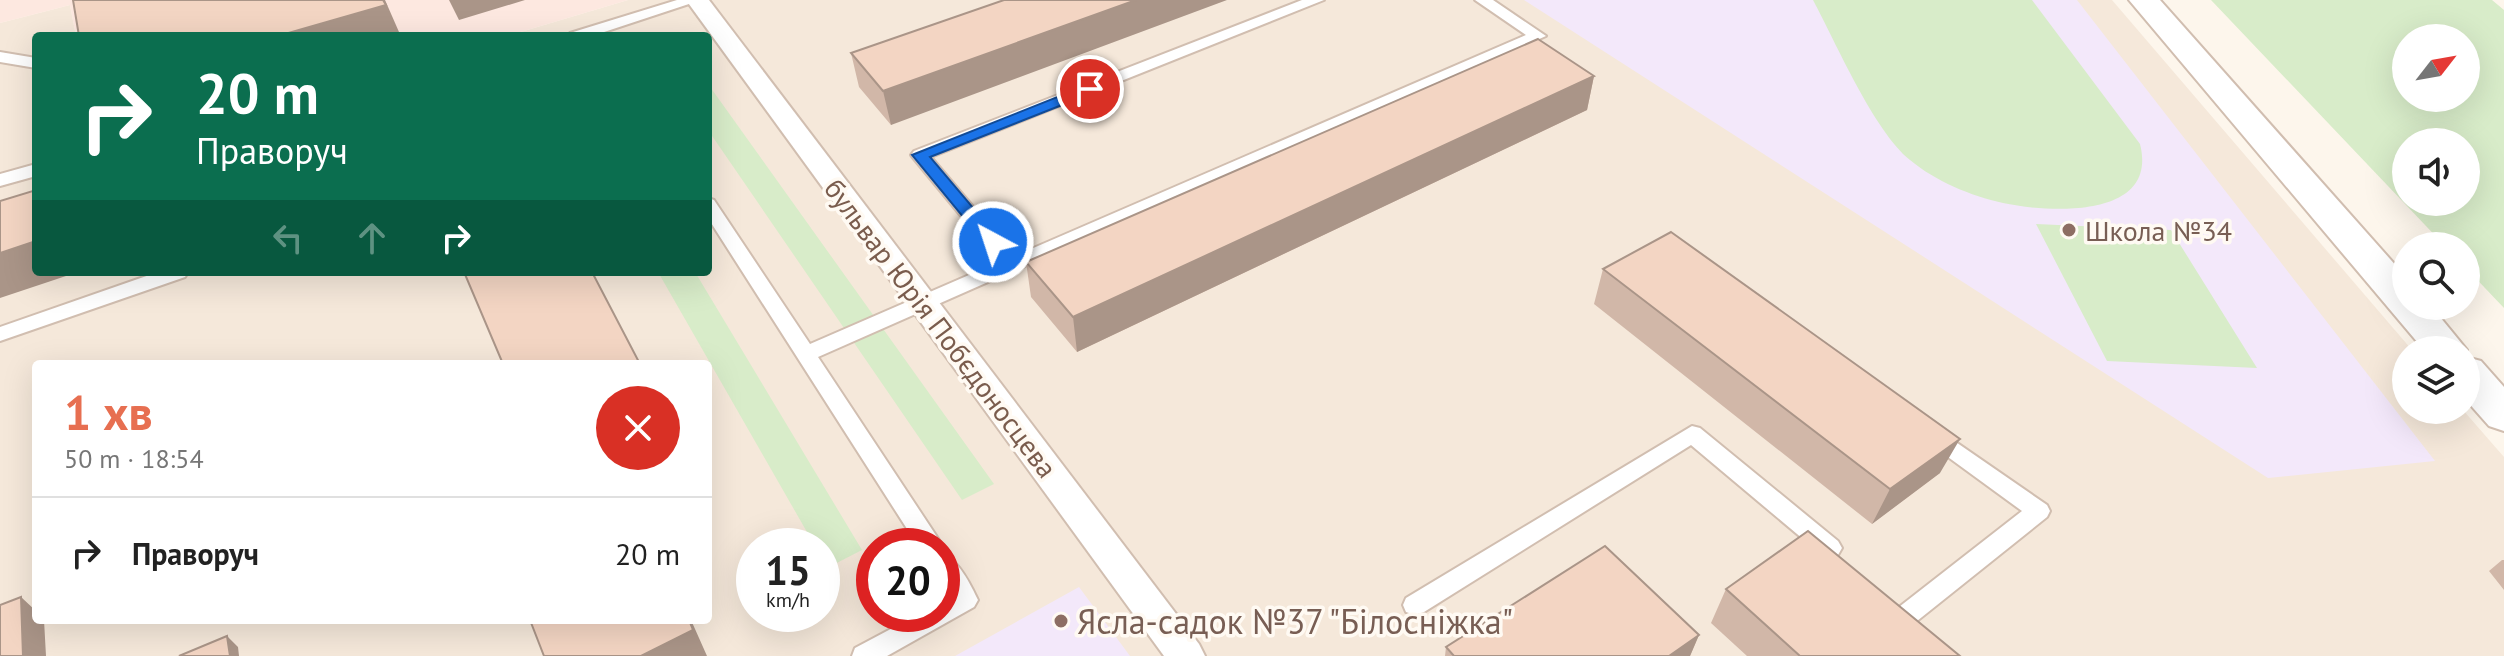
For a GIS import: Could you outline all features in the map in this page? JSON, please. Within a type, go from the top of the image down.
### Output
[{"type":"street","name":"бульвар Юрія Побєдоносцева","points":[[695,0],[1186,656]]},
{"type":"street","points":[[2144,0],[2392,286]]},
{"type":"street","points":[[2422,320],[2435,336]]},
{"type":"street","points":[[2480,388],[2504,415]]},
{"type":"lane","points":[[599,32],[695,0]]},
{"type":"lane","points":[[1011,264],[920,155],[1316,0]]},
{"type":"lane","points":[[806,354],[1538,36],[1483,0]]},
{"type":"lane","points":[[0,57],[32,62]]},
{"type":"lane","points":[[0,180],[32,171]]},
{"type":"lane","points":[[712,210],[919,528]]},
{"type":"lane","points":[[0,334],[167,276]]},
{"type":"lane","points":[[1912,420],[2039,511],[1902,609],[1929,631]]},
{"type":"lane","points":[[1415,605],[1692,434],[1848,564]]},
{"type":"lane","points":[[864,656],[908,632]]},
{"type":"shaded area","points":[[0,0],[628,0],[520,32],[75,32],[70,5],[0,23]]},
{"type":"shaded area","points":[[628,0],[2112,0],[2400,336],[2392,336],[2392,424],[2475,424],[2504,457],[2504,656],[0,656],[0,23],[70,5],[75,32],[32,32],[32,276],[712,276],[712,32],[520,32]]},
{"type":"shaded area","name":"Школа №34","points":[[1524,0],[2077,0],[2392,406],[2392,424],[2406,424],[2435,461],[2268,478]]},
{"type":"shaded area","name":"Ясла-садок №37 \"Білосніжка\"","points":[[1079,587],[1130,656],[955,656]]},
{"type":"green space","points":[[1813,0],[2032,0],[2140,144],[2141,168],[2133,186],[2117,198],[2096,205],[2047,209],[1991,200],[1931,175],[1896,147],[1883,129]]},
{"type":"green space","points":[[2211,0],[2492,0],[2504,10],[2504,308],[2480,283],[2480,232],[2432,232],[2416,216],[2480,216],[2480,128],[2392,128],[2392,190]]},
{"type":"green space","points":[[712,90],[994,484],[962,500],[712,136]]},
{"type":"green space","points":[[2036,224],[2171,230],[2257,368],[2107,361]]},
{"type":"green space","points":[[660,276],[697,276],[856,540],[856,553],[840,561],[840,528],[805,528],[712,366],[712,360],[708,360]]},
{"type":"building","points":[[73,0],[383,0],[386,5],[292,32],[78,32]]},
{"type":"building","points":[[1004,0],[1136,0],[883,91],[851,53]]},
{"type":"building","points":[[1538,39],[1594,76],[1073,317],[1026,262]]},
{"type":"building","points":[[32,191],[32,242],[0,253],[0,201]]},
{"type":"building","points":[[1671,232],[1960,439],[1890,489],[1603,269]]},
{"type":"building","points":[[466,276],[594,276],[638,360],[501,360]]},
{"type":"building","points":[[1808,531],[1960,656],[1800,656],[1726,589]]},
{"type":"building","points":[[1605,546],[1699,635],[1669,656],[1454,656],[1446,647]]},
{"type":"building","points":[[21,597],[23,656],[0,656],[0,605]]},
{"type":"building","points":[[532,624],[691,624],[693,630],[641,656],[544,656]]},
{"type":"building","points":[[227,636],[230,656],[179,656]]},
{"type":"place","name":"Школа №34","points":[[2069,230]]},
{"type":"place","name":"Ясла-садок №37 \"Білосніжка\"","points":[[1061,621]]},
{"type":"route","points":[[993,242],[920,155],[1090,89]]}]
